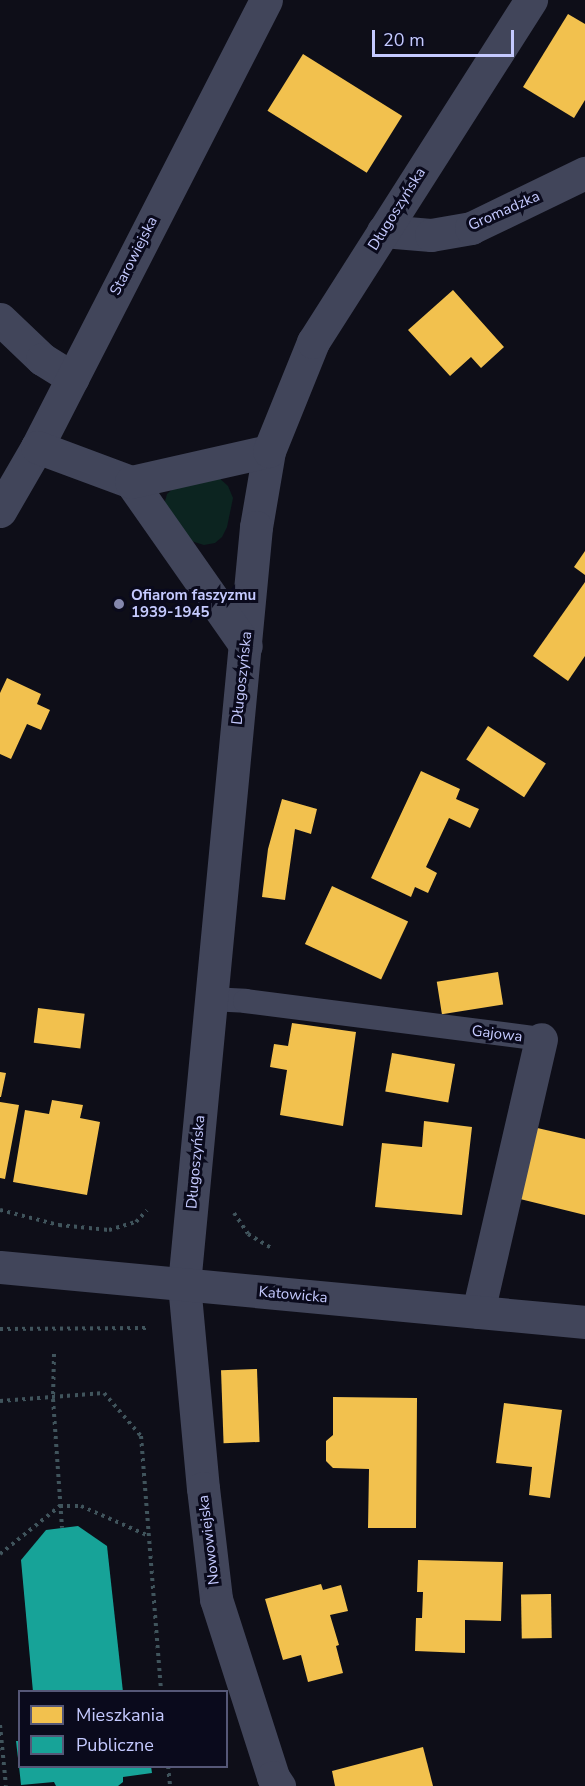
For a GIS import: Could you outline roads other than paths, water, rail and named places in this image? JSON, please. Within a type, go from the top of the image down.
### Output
[{"type":"street","name":"Starowiejska","points":[[0,511],[38,447],[266,0]]},
{"type":"street","name":"Długoszyńska","points":[[184,1284],[256,527],[269,451],[313,342],[531,0]]},
{"type":"street","name":"Gromadzka","points":[[383,231],[431,236],[471,228],[585,173]]},
{"type":"street","points":[[0,319],[42,359],[72,378]]},
{"type":"street","points":[[38,447],[131,482],[269,451]]},
{"type":"street","points":[[131,482],[246,646]]},
{"type":"street","name":"Gajowa","points":[[478,1312],[541,1039]]},
{"type":"street","name":"Katowicka","points":[[0,1267],[585,1322]]},
{"type":"street","name":"Nowowiejska","points":[[184,1284],[216,1599],[273,1783]]},
{"type":"lane","name":"Gajowa","points":[[210,999],[245,1001],[541,1039]]},
{"type":"place","name":"Ofiarom faszyzmu 1939-1945","points":[[119,604]]}]
